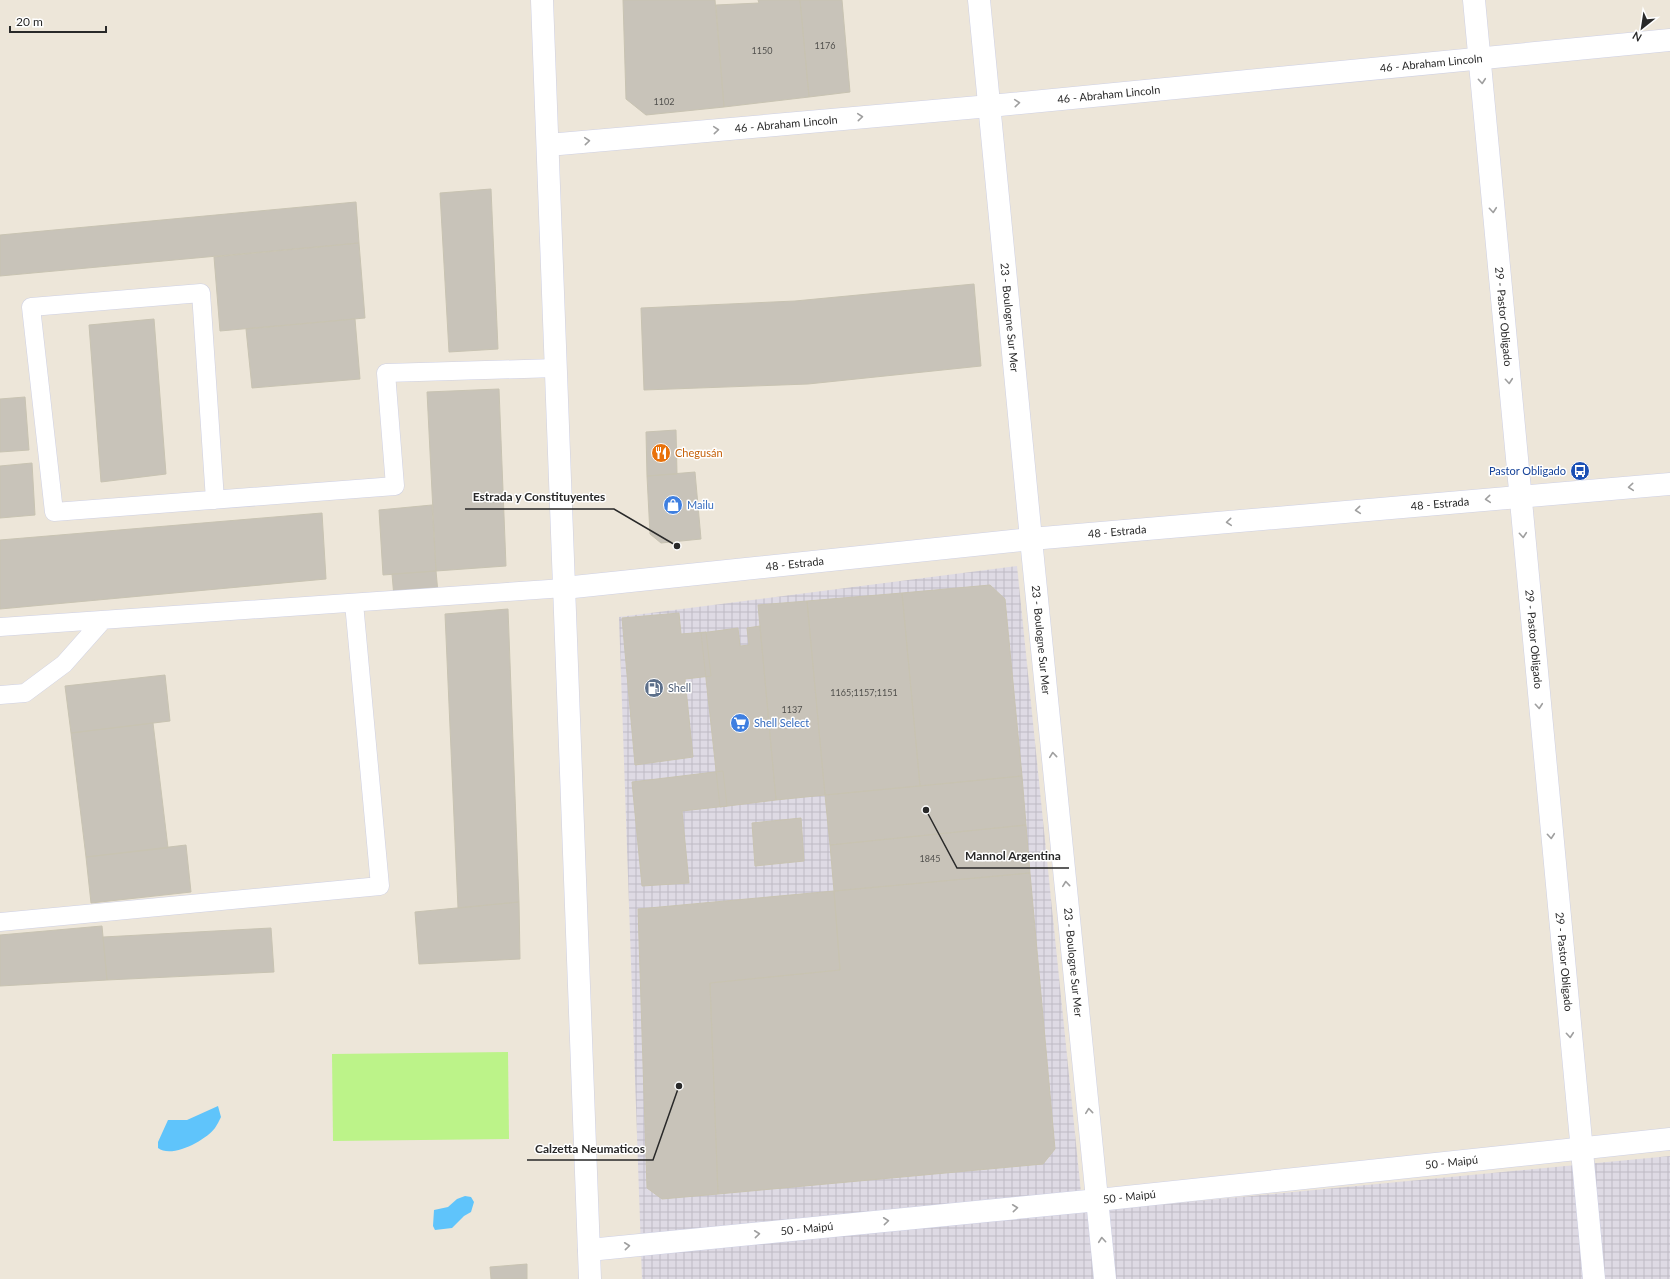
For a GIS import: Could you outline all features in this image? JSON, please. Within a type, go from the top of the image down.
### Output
[{"type":"street","points":[[542,0],[590,1279]]},
{"type":"street","name":"23 - Boulogne Sur Mer","points":[[979,0],[1105,1279]]},
{"type":"street","name":"29 - Pastor Obligado","points":[[1474,0],[1594,1279]]},
{"type":"street","name":"46 - Abraham Lincoln","points":[[548,144],[990,106],[1670,40]]},
{"type":"street","name":"48 - Estrada","points":[[564,588],[1031,539],[1670,484]]},
{"type":"street","name":"50 - Maipú","points":[[589,1250],[1098,1200],[1670,1139]]},
{"type":"lane","points":[[215,500],[201,293],[31,307],[54,512],[215,500],[395,486],[386,373],[556,368]]},
{"type":"lane","points":[[0,628],[564,588]]},
{"type":"lane","points":[[0,922],[380,886],[354,603]]},
{"type":"lane","points":[[0,695],[25,693],[64,664],[103,620]]},
{"type":"shaded area","points":[[1017,566],[1083,1212],[1670,1156],[1670,1279],[642,1279],[619,617]]},
{"type":"green space","points":[[508,1052],[509,1139],[333,1141],[332,1054]]},
{"type":"water","points":[[218,1106],[221,1117],[215,1128],[211,1133],[197,1143],[180,1150],[164,1151],[158,1148],[158,1142],[168,1120],[187,1120]]},
{"type":"water","points":[[465,1196],[471,1197],[474,1202],[471,1212],[464,1216],[452,1228],[435,1230],[433,1226],[434,1210],[448,1207],[457,1199]]},
{"type":"building","points":[[623,0],[715,0],[724,107],[646,115],[626,99]]},
{"type":"building","points":[[758,0],[800,0],[809,97],[724,107],[716,5],[759,3]]},
{"type":"building","points":[[800,0],[842,0],[850,92],[809,97]]},
{"type":"building","points":[[491,189],[498,349],[449,352],[440,193]]},
{"type":"building","points":[[356,202],[359,243],[0,276],[0,235]]},
{"type":"building","points":[[359,243],[365,318],[220,331],[214,257]]},
{"type":"building","points":[[974,284],[981,366],[808,384],[644,390],[641,308],[795,301]]},
{"type":"building","points":[[154,319],[166,474],[101,482],[89,325]]},
{"type":"building","points":[[355,319],[360,379],[252,388],[246,329]]},
{"type":"building","points":[[499,389],[506,566],[436,571],[427,392]]},
{"type":"building","points":[[25,397],[29,450],[0,452],[0,399]]},
{"type":"building","points":[[676,430],[677,474],[647,476],[646,432]]},
{"type":"building","points":[[32,463],[35,515],[0,518],[0,466]]},
{"type":"building","name":"Mailu","points":[[695,472],[701,539],[661,543],[650,534],[647,476]]},
{"type":"building","points":[[432,505],[436,571],[383,575],[379,510]]},
{"type":"building","points":[[322,513],[326,579],[0,609],[0,540]]},
{"type":"building","points":[[436,571],[438,593],[394,597],[392,574]]},
{"type":"building","points":[[990,585],[1005,599],[1022,776],[920,786],[902,593]]},
{"type":"building","points":[[902,593],[920,786],[825,795],[807,601]]},
{"type":"building","points":[[807,601],[825,795],[776,800],[758,605]]},
{"type":"building","points":[[508,609],[519,902],[458,908],[445,614]]},
{"type":"building","points":[[679,613],[681,634],[706,632],[711,676],[685,679],[693,757],[635,765],[622,618]]},
{"type":"building","name":"Shell Select","points":[[760,626],[776,800],[720,807],[701,633],[738,628],[740,646],[749,645],[747,628]]},
{"type":"building","points":[[165,675],[170,721],[71,733],[65,686]]},
{"type":"building","points":[[153,723],[168,848],[86,857],[71,733]]},
{"type":"building","points":[[723,771],[727,806],[682,811],[689,883],[642,886],[632,782]]},
{"type":"building","points":[[1022,776],[1026,825],[830,845],[825,795]]},
{"type":"building","points":[[801,818],[804,861],[755,866],[752,823]]},
{"type":"building","points":[[1026,825],[1030,873],[834,891],[830,845]]},
{"type":"building","points":[[186,845],[191,892],[91,903],[86,857]]},
{"type":"building","points":[[1030,873],[1055,1149],[1043,1164],[718,1194],[710,983],[840,970],[834,891]]},
{"type":"building","points":[[834,891],[840,970],[710,983],[718,1194],[662,1199],[647,1188],[638,909]]},
{"type":"building","points":[[519,902],[520,959],[419,964],[415,912]]},
{"type":"building","points":[[102,926],[107,980],[0,986],[0,935]]},
{"type":"building","points":[[271,928],[274,972],[107,980],[103,937]]},
{"type":"building","points":[[527,1264],[527,1279],[491,1279],[490,1267]]},
{"type":"place","name":"Chegusán","points":[[661,453]]},
{"type":"place","name":"Pastor Obligado","points":[[1580,471]]},
{"type":"place","name":"Mailu","points":[[673,505]]},
{"type":"place","name":"Estrada y Constituyentes","points":[[677,546]]},
{"type":"place","name":"Shell","points":[[654,688]]},
{"type":"place","name":"Shell Select","points":[[740,723]]},
{"type":"place","name":"Mannol Argentina","points":[[926,810]]},
{"type":"place","name":"Calzetta Neumaticos","points":[[679,1086]]}]
